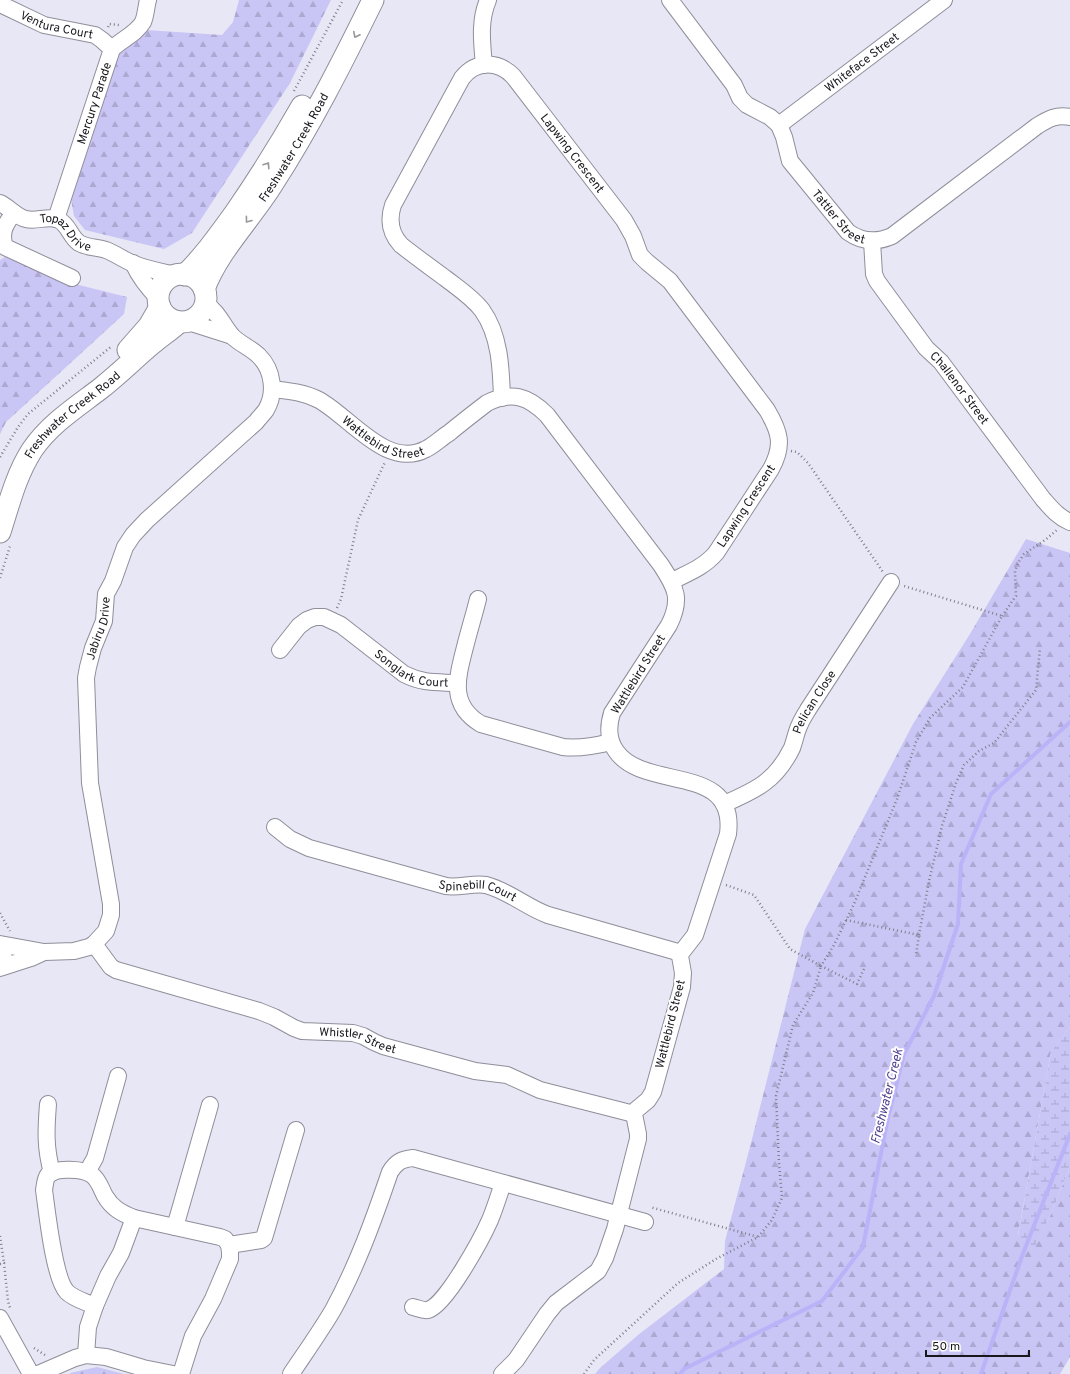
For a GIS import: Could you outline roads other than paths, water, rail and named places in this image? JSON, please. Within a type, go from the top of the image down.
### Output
[{"type":"main road","name":"Freshwater Creek Road","points":[[180,275],[210,248],[276,151],[307,98],[358,0]]},
{"type":"main road","name":"Freshwater Creek Road","points":[[204,296],[216,263],[254,212],[298,142],[353,41],[373,0]]},
{"type":"main road","points":[[180,275],[193,277],[199,282],[204,296],[199,315],[194,319],[183,322],[167,317],[159,303],[159,291],[163,284],[168,279],[180,275]]},
{"type":"main road","name":"Freshwater Creek Road","points":[[0,496],[12,464],[38,426],[62,403],[104,372],[121,357],[147,330],[159,303]]},
{"type":"main road","name":"Freshwater Creek Road","points":[[6,536],[18,477],[25,462],[41,439],[62,417],[114,378],[152,343],[183,322]]},
{"type":"main road","points":[[0,964],[7,942]]},
{"type":"street","name":"Mercury Parade","points":[[56,219],[112,49],[139,27],[143,21],[148,0]]},
{"type":"street","points":[[488,0],[483,15],[482,24],[484,65],[470,69],[462,78],[393,205],[390,227],[401,245],[468,296],[482,310],[495,337],[499,354],[502,398]]},
{"type":"street","name":"Whiteface Street","points":[[779,125],[944,0]]},
{"type":"street","points":[[675,2],[734,85],[740,98],[747,105],[770,117],[779,125]]},
{"type":"street","name":"Ventura Court","points":[[0,4],[44,25],[95,36],[112,49]]},
{"type":"street","name":"Lapwing Crescent","points":[[484,65],[490,64],[498,66],[507,70],[513,76],[624,220],[633,236],[640,255],[670,282],[776,424],[779,440],[777,458],[716,553],[709,561],[699,568],[672,581]]},
{"type":"street","name":"Tattler Street","points":[[779,125],[784,137],[790,161],[796,169],[810,184],[848,232],[856,237],[872,241],[885,239],[892,236],[1037,126],[1051,118],[1062,115],[1070,117]]},
{"type":"street","name":"Topaz Drive","points":[[0,203],[19,217],[29,219],[47,217],[63,222],[74,238],[81,244],[105,250],[133,263],[180,275]]},
{"type":"street","points":[[14,213],[4,226],[1,241],[5,247],[72,278]]},
{"type":"street","name":"Challenor Street","points":[[872,241],[873,266],[877,281],[926,348],[941,362],[1043,499],[1052,510],[1067,520]]},
{"type":"street","points":[[133,263],[159,303]]},
{"type":"street","name":"Jabiru Drive","points":[[94,944],[106,931],[111,914],[111,904],[90,782],[86,678],[91,654],[104,621],[106,594],[133,534],[256,422],[266,410],[272,389],[271,376],[267,366],[260,356],[232,336],[204,296]]},
{"type":"street","name":"Jabiru Drive","points":[[183,322],[232,336]]},
{"type":"street","name":"Wattlebird Street","points":[[272,389],[300,392],[321,401],[379,445],[390,451],[398,453],[413,454],[427,449],[487,403],[496,399],[510,397],[527,399],[534,403],[547,415],[661,565],[672,581],[676,597],[677,604],[673,616],[612,713],[609,728],[611,742]]},
{"type":"street","name":"Pelican Close","points":[[724,804],[748,794],[764,784],[777,773],[793,746],[800,725],[809,708],[891,582]]},
{"type":"street","points":[[457,683],[462,658],[478,599]]},
{"type":"street","name":"Songlark Court","points":[[280,650],[299,626],[307,620],[315,617],[324,617],[341,625],[404,674],[416,680],[457,683],[461,704],[474,719],[482,724],[563,748],[577,749],[594,747],[611,742]]},
{"type":"street","points":[[611,742],[618,755],[631,765],[707,788],[719,797],[724,804],[728,815],[728,834],[695,935],[680,953]]},
{"type":"street","name":"Spinebill Court","points":[[275,827],[290,839],[309,848],[446,886],[461,887],[480,884],[508,893],[527,906],[548,915],[680,953]]},
{"type":"street","points":[[0,944],[44,952],[74,951],[94,944]]},
{"type":"street","name":"Whistler Street","points":[[94,944],[107,962],[116,970],[259,1011],[302,1031],[354,1032],[383,1046],[475,1071],[507,1075],[540,1090],[634,1114]]},
{"type":"street","points":[[0,968],[44,952]]},
{"type":"street","name":"Wattlebird Street","points":[[634,1114],[636,1110],[648,1100],[654,1086],[682,987],[683,973],[680,953]]},
{"type":"street","points":[[87,1172],[95,1158],[118,1076]]},
{"type":"street","points":[[48,1104],[46,1135],[47,1156],[52,1173]]},
{"type":"street","points":[[175,1227],[210,1105]]},
{"type":"street","points":[[502,1374],[516,1360],[556,1303],[598,1271],[605,1258],[624,1197],[638,1139],[638,1131],[634,1114]]},
{"type":"street","points":[[229,1245],[264,1238],[296,1130]]},
{"type":"street","points":[[292,1374],[333,1310],[374,1221],[390,1172],[394,1165],[399,1161],[406,1158],[413,1158],[645,1222]]},
{"type":"street","points":[[95,1306],[66,1292],[62,1282],[55,1258],[44,1190],[45,1182],[48,1176],[52,1173],[78,1170],[87,1172],[94,1177],[100,1185],[112,1206],[121,1213],[134,1218],[220,1237],[225,1239],[229,1245],[230,1259],[213,1299],[194,1336],[181,1374]]},
{"type":"street","points":[[413,1307],[428,1310],[446,1294],[470,1258],[489,1222],[503,1183]]},
{"type":"street","points":[[86,1355],[88,1328],[95,1306],[108,1276],[121,1253],[134,1218]]},
{"type":"street","points":[[6,1316],[31,1374]]},
{"type":"street","points":[[38,1374],[86,1355],[106,1357],[143,1368],[173,1374]]},
{"type":"waterway","name":"Freshwater Creek","points":[[680,1374],[684,1369],[822,1301],[863,1247],[887,1122],[904,1054],[934,996],[958,924],[961,864],[991,794],[1070,722]]},
{"type":"waterway","name":"Freshwater Creek","points":[[981,1374],[1022,1256],[1070,1134]]}]
